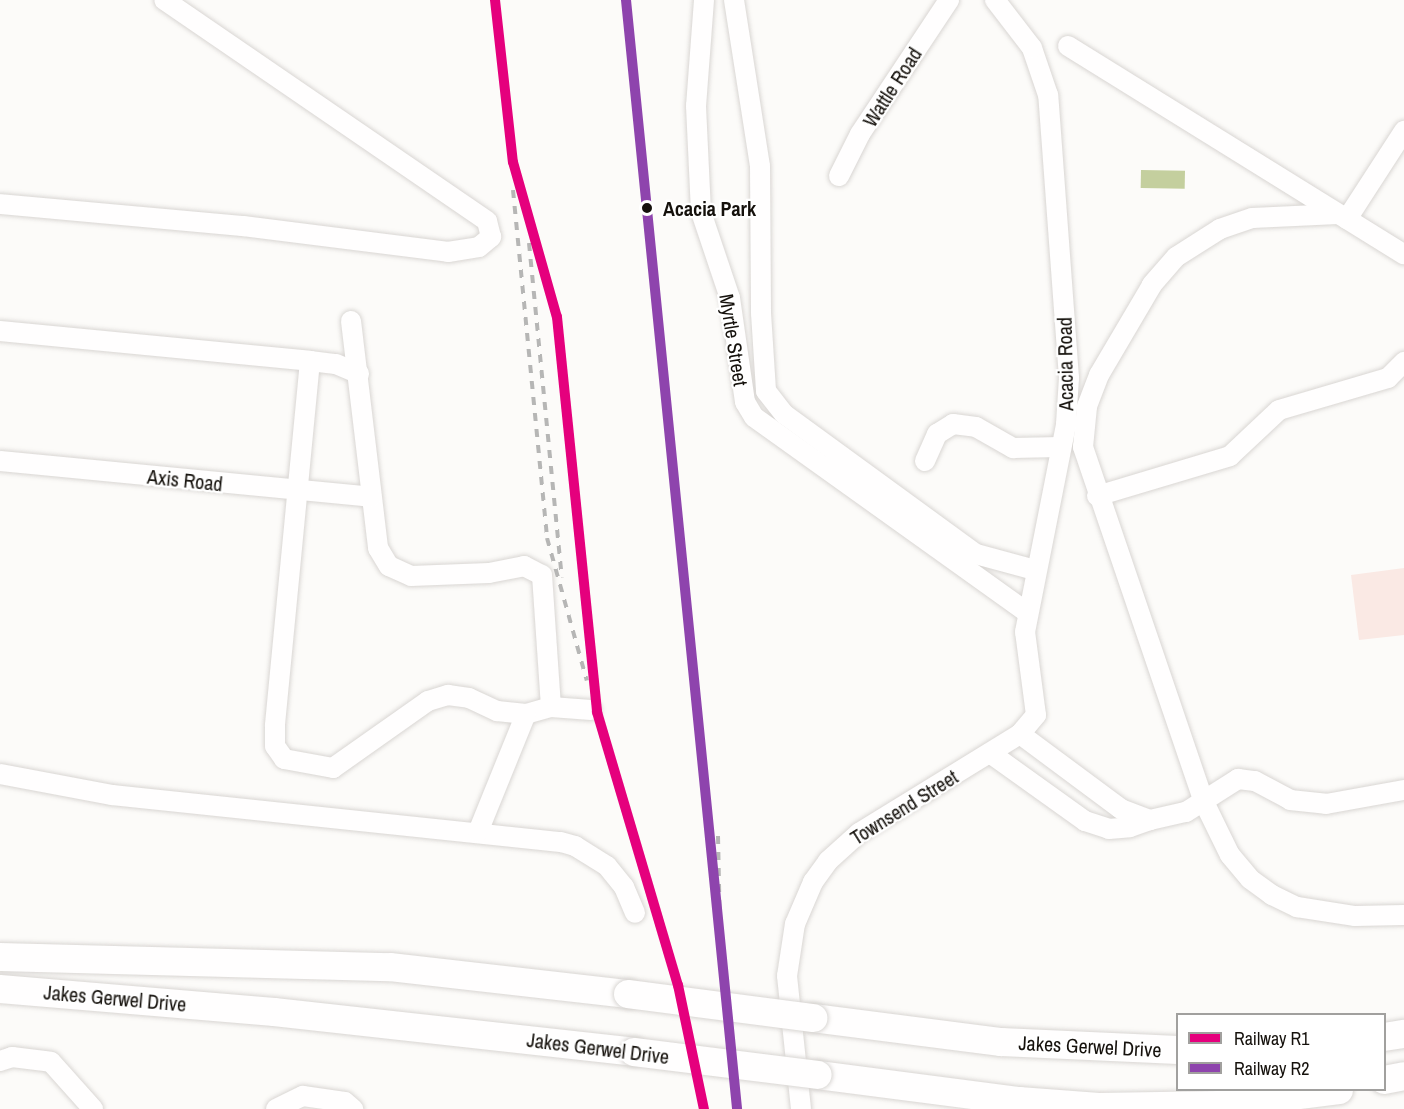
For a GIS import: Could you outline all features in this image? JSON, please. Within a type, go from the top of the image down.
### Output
[{"type":"highway","name":"Jakes Gerwel Drive","points":[[0,957],[390,966],[1000,1042],[1176,1050]]},
{"type":"highway","name":"Jakes Gerwel Drive","points":[[0,989],[274,1012],[634,1052],[1025,1102],[1119,1107],[1219,1105],[1324,1091]]},
{"type":"highway","points":[[1386,1037],[1404,1034]]},
{"type":"highway","points":[[1386,1080],[1404,1076]]},
{"type":"street","points":[[0,204],[243,226],[448,252],[479,247],[491,237],[487,221],[164,0]]},
{"type":"street","name":"Myrtle Street","points":[[704,0],[696,106],[701,212],[730,298],[744,402],[754,417],[1028,613]]},
{"type":"street","points":[[734,0],[760,166],[761,313],[766,391],[784,414],[976,554],[1035,570]]},
{"type":"street","name":"Wattle Road","points":[[839,176],[860,135],[949,0]]},
{"type":"street","name":"Acacia Road","points":[[994,0],[1032,48],[1050,104],[1070,378],[1060,447],[1028,613],[1027,661],[1036,709],[1031,723],[1020,734]]},
{"type":"street","points":[[1068,46],[1404,254]]},
{"type":"street","points":[[1342,217],[1404,130]]},
{"type":"street","points":[[1342,217],[1252,218],[1220,229],[1176,257],[1152,285],[1091,391],[1083,447],[1097,496],[1203,800],[1230,855],[1250,879],[1272,896],[1323,912],[1404,915]]},
{"type":"street","points":[[351,321],[378,548],[389,566],[411,576],[489,573],[524,566],[542,575],[551,707]]},
{"type":"street","points":[[0,332],[336,364],[359,374]]},
{"type":"street","points":[[310,361],[275,726],[275,746],[284,759],[333,768],[428,701],[447,695],[469,698],[496,711],[526,714],[551,707],[570,711],[591,710]]},
{"type":"street","points":[[1097,496],[1230,456],[1279,410],[1388,378],[1404,362]]},
{"type":"street","points":[[926,460],[937,434],[953,424],[976,427],[1013,448],[1060,447]]},
{"type":"street","name":"Axis Road","points":[[0,461],[371,497]]},
{"type":"street","points":[[478,832],[526,714]]},
{"type":"street","points":[[1020,734],[1072,776],[1122,809],[1149,820]]},
{"type":"street","name":"Townsend Street","points":[[801,1109],[787,976],[795,924],[813,882],[828,861],[859,832],[1020,734]]},
{"type":"street","points":[[990,753],[1085,821],[1109,828],[1130,827],[1149,820],[1186,812],[1238,779],[1255,781],[1290,800],[1326,804],[1404,790]]},
{"type":"street","points":[[0,774],[104,794],[549,840],[590,854],[618,878],[635,913]]},
{"type":"street","points":[[0,1061],[12,1057],[51,1062],[93,1109]]},
{"type":"street","points":[[276,1109],[303,1096],[345,1102],[353,1109]]},
{"type":"shaded area","points":[[1141,170],[1185,171],[1185,189],[1141,188]]},
{"type":"shaded area","points":[[1404,568],[1404,635],[1359,640],[1351,575]]},
{"type":"railway","points":[[495,0],[513,162],[557,317],[597,712],[678,985],[704,1109]]},
{"type":"railway","points":[[513,190],[547,538],[587,681]]},
{"type":"railway","points":[[529,243],[562,577]]},
{"type":"railway","points":[[718,836],[720,932]]},
{"type":"rail line","name":"R1","points":[[495,0],[513,162],[557,317],[597,712],[678,985],[704,1109]]},
{"type":"rail line","name":"R2","points":[[626,0],[737,1109]]},
{"type":"place","name":"Acacia Park","points":[[647,208]]}]
